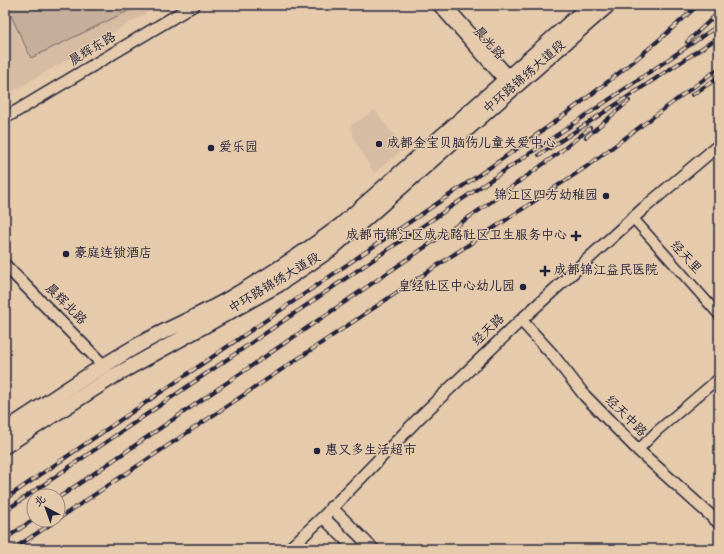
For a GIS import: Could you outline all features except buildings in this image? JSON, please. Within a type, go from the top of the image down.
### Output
[{"type":"main road","name":"中环路锦绣大道段","points":[[5,430],[104,366],[148,340],[224,302],[273,273],[315,245],[341,225],[590,5]]},
{"type":"main road","name":"中环路锦绣大道段","points":[[5,446],[114,376],[278,285],[330,250],[608,5]]},
{"type":"street","name":"晨辉东路","points":[[5,118],[194,5]]},
{"type":"street","name":"晨光路","points":[[437,5],[507,78]]},
{"type":"street","name":"晨光路","points":[[446,5],[507,78]]},
{"type":"street","name":"经天路","points":[[289,549],[323,517],[331,507],[421,416],[521,320],[633,218],[719,146]]},
{"type":"street","name":"经天里","points":[[633,218],[719,315]]},
{"type":"street","name":"晨辉北路","points":[[5,265],[104,366]]},
{"type":"street","name":"经天中路","points":[[521,320],[552,354],[585,396],[638,450],[719,523]]},
{"type":"street","points":[[638,450],[657,431],[719,378]]},
{"type":"street","points":[[331,507],[373,549]]},
{"type":"street","points":[[323,517],[355,549]]},
{"type":"shaded area","points":[[5,5],[160,5],[5,96]]},
{"type":"shaded area","points":[[6,5],[130,5],[132,9],[31,58]]},
{"type":"shaded area","name":"成都金宝贝脑伤儿童关爱中心","points":[[375,110],[404,149],[374,173],[354,139],[351,125]]},
{"type":"railway","points":[[5,499],[545,129],[585,100],[661,38],[698,5]]},
{"type":"railway","points":[[687,42],[719,12]]},
{"type":"railway","points":[[5,511],[719,25]]},
{"type":"railway","points":[[539,155],[719,37]]},
{"type":"railway","points":[[66,514],[586,167],[719,68]]},
{"type":"railway","points":[[692,95],[719,77]]},
{"type":"railway","points":[[586,137],[629,101]]},
{"type":"railway","points":[[66,493],[481,209],[556,155],[590,128]]},
{"type":"railway","points":[[5,539],[26,525]]},
{"type":"railway","points":[[13,549],[45,528]]},
{"type":"place","name":"成都金宝贝脑伤儿童关爱中心","points":[[379,144]]},
{"type":"place","name":"爱乐园","points":[[211,148]]},
{"type":"place","name":"锦江区四方幼稚园","points":[[606,196]]},
{"type":"place","name":"成都市锦江区成龙路社区卫生服务中心","points":[[576,236]]},
{"type":"place","name":"豪庭连锁酒店","points":[[66,254]]},
{"type":"place","name":"成都锦江益民医院","points":[[545,271]]},
{"type":"place","name":"皇经社区中心幼儿园","points":[[523,287]]},
{"type":"place","name":"惠又多生活超市","points":[[317,451]]}]
